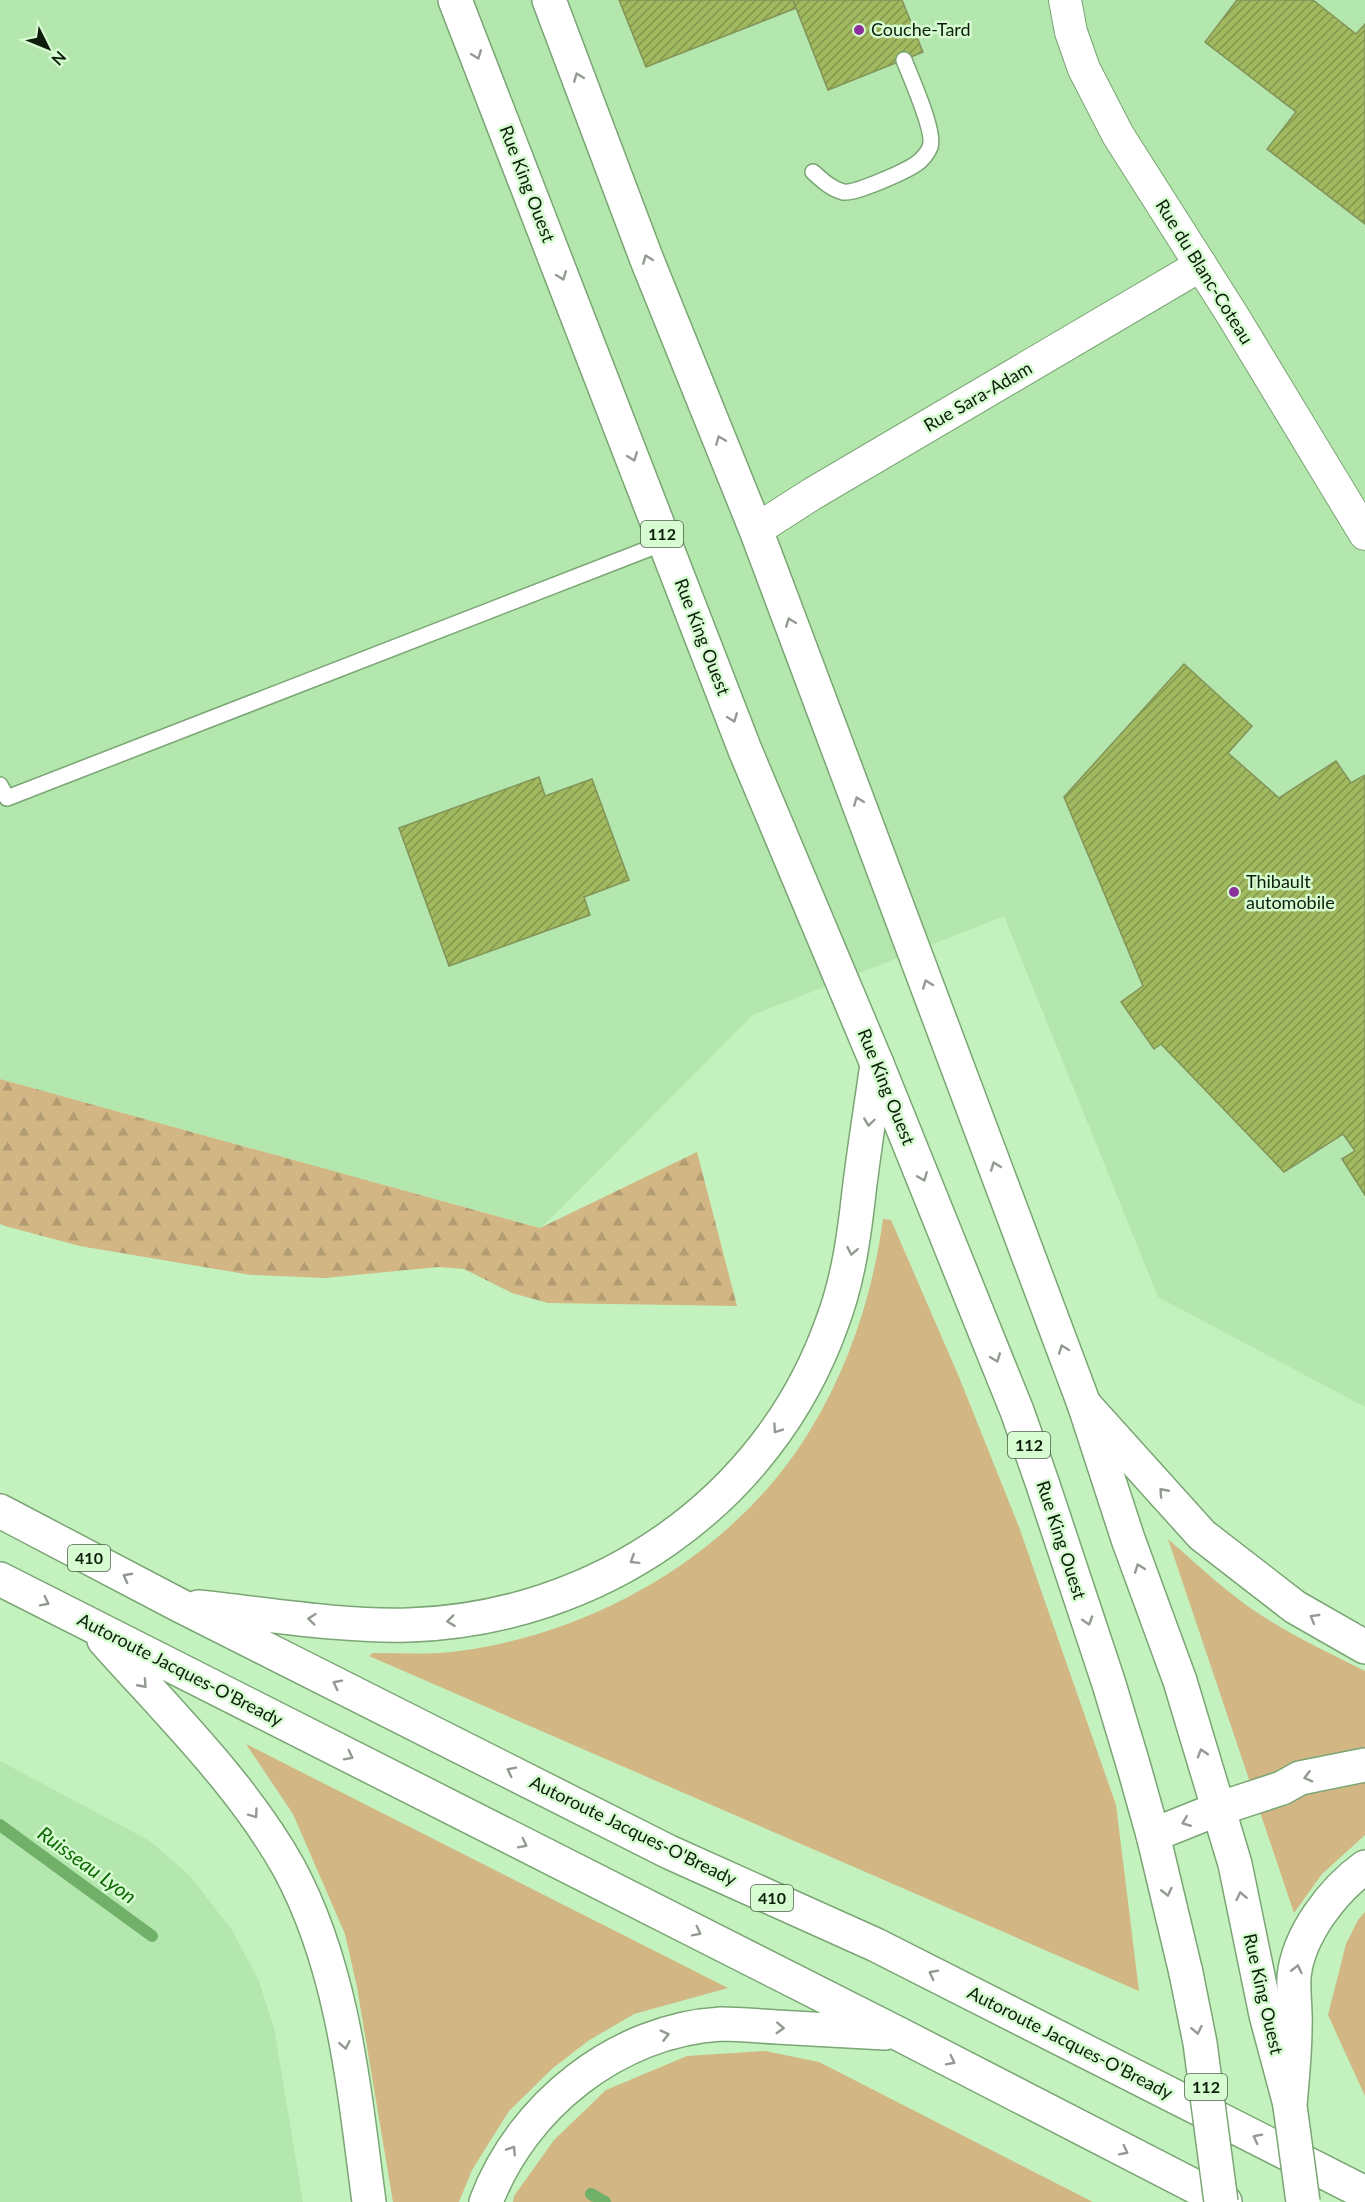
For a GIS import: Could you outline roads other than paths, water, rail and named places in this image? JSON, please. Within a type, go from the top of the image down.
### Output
[{"type":"main road","name":"Rue King Ouest","points":[[456,0],[745,750],[877,1064],[985,1330],[1042,1482],[1109,1684],[1154,1835],[1200,2043],[1223,2202]]},
{"type":"main road","name":"Rue King Ouest","points":[[549,0],[647,260],[756,530],[1084,1404],[1128,1539],[1180,1681],[1235,1864],[1266,2015],[1290,2106],[1303,2202]]},
{"type":"main road","points":[[178,1605],[370,1625],[408,1625],[454,1621],[504,1613],[563,1596],[628,1564],[675,1533],[733,1482],[769,1441],[800,1394],[823,1348],[841,1297],[853,1242],[877,1064]]},
{"type":"main road","points":[[1084,1404],[1202,1535],[1295,1607],[1365,1647]]},
{"type":"main road","name":"Autoroute Jacques-O'Bready","points":[[0,1511],[178,1605],[669,1852],[876,1945],[1365,2193]]},
{"type":"main road","name":"Autoroute Jacques-O'Bready","points":[[0,1579],[899,2034],[1223,2202]]},
{"type":"main road","points":[[90,1625],[239,1794],[273,1842],[294,1879],[322,1948],[334,1987],[350,2072],[369,2202]]},
{"type":"main road","points":[[1154,1835],[1218,1809],[1282,1788],[1300,1778],[1365,1765]]},
{"type":"main road","points":[[1290,2106],[1295,2027],[1294,1975],[1304,1943],[1315,1920],[1350,1878],[1365,1867]]},
{"type":"main road","points":[[486,2202],[510,2151],[542,2111],[596,2067],[637,2044],[676,2032],[721,2024],[899,2034]]},
{"type":"street","name":"Rue du Blanc-Coteau","points":[[1065,0],[1071,32],[1088,79],[1118,135],[1201,265],[1365,534]]},
{"type":"street","name":"Rue Sara-Adam","points":[[756,530],[812,494],[1201,265]]},
{"type":"lane","points":[[813,172],[831,187],[845,193],[859,190],[916,164],[924,156],[931,146],[930,130],[904,60]]},
{"type":"lane","points":[[2,795],[666,542]]},
{"type":"waterway","name":"Ruisseau Lyon","points":[[0,1825],[152,1936]]},
{"type":"waterway","name":"Ruisseau Lyon","points":[[591,2194],[605,2202]]},
{"type":"place","name":"Couche-Tard","points":[[859,30]]},
{"type":"place","name":"Thibault automobile","points":[[1234,892]]}]
